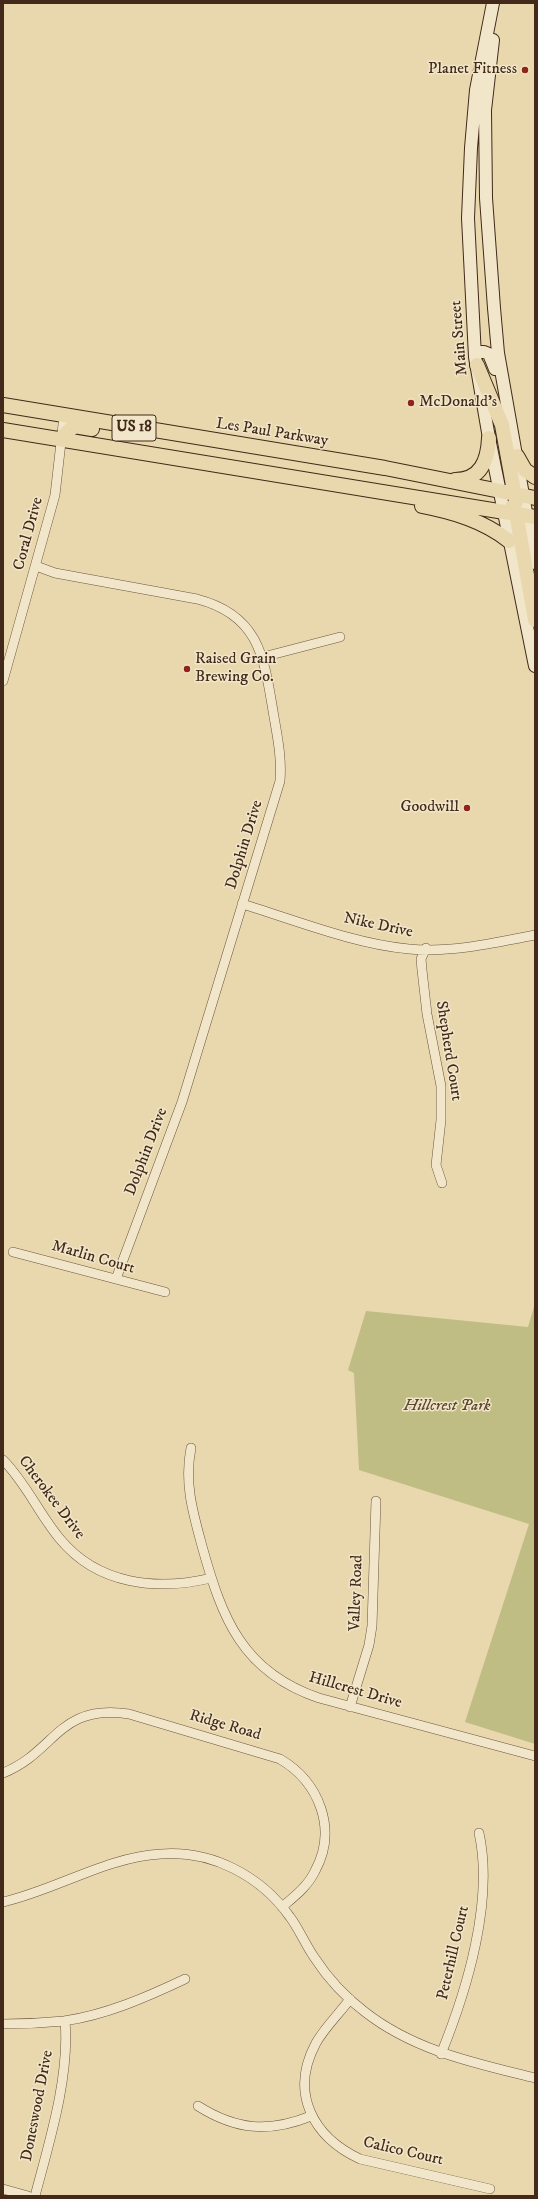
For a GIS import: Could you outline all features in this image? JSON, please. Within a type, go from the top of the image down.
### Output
[{"type":"main road","name":"Main Street","points":[[493,3],[476,90],[471,148],[468,218],[476,358],[488,438],[500,492],[522,506]]},
{"type":"main road","name":"Main Street","points":[[497,3],[485,110],[486,198],[498,352],[517,456],[522,506],[535,563]]},
{"type":"main road","points":[[476,358],[487,346],[495,326]]},
{"type":"main road","points":[[476,358],[484,352],[492,357],[503,404],[510,421]]},
{"type":"main road","points":[[476,358],[502,425],[522,506],[535,620]]},
{"type":"main road","name":"Les Paul Parkway","points":[[3,405],[449,480],[500,492],[522,506]]},
{"type":"main road","points":[[61,438],[74,426],[198,447],[265,450]]},
{"type":"main road","name":"US 18","points":[[3,430],[61,438],[331,483],[522,506]]},
{"type":"main road","points":[[449,480],[470,478],[480,471],[486,460],[488,438]]},
{"type":"main road","points":[[517,456],[525,470],[535,477]]},
{"type":"main road","points":[[331,483],[380,498],[457,514],[484,525],[509,541]]},
{"type":"main road","name":"Main Street","points":[[522,506],[509,541],[535,666]]},
{"type":"street","name":"Coral Drive","points":[[3,681],[55,495],[64,416]]},
{"type":"street","name":"Dolphin Drive","points":[[36,566],[55,573],[211,603],[229,612],[241,622],[254,638],[263,657],[280,750],[280,782],[182,1102],[116,1279]]},
{"type":"street","points":[[263,657],[340,637]]},
{"type":"street","name":"Nike Drive","points":[[242,904],[383,945],[411,949],[426,948],[440,950],[468,947],[535,935]]},
{"type":"street","name":"Shepherd Court","points":[[426,948],[421,959],[427,1014],[441,1086],[441,1120],[436,1165],[442,1182]]},
{"type":"street","name":"Marlin Court","points":[[13,1252],[164,1292]]},
{"type":"street","name":"Hillcrest Drive","points":[[191,1448],[187,1466],[189,1493],[211,1578],[222,1610],[231,1628],[266,1670],[301,1692],[350,1707],[535,1756]]},
{"type":"street","name":"Cherokee Drive","points":[[3,1460],[26,1488],[60,1540],[78,1556],[100,1570],[132,1582],[148,1584],[182,1583],[211,1578]]},
{"type":"street","name":"Valley Road","points":[[350,1707],[369,1645],[372,1626],[376,1501]]},
{"type":"street","name":"Ridge Road","points":[[3,1773],[26,1761],[54,1735],[74,1721],[84,1717],[107,1712],[129,1714],[280,1759],[296,1769],[314,1790],[323,1816],[325,1830],[323,1851],[316,1870],[306,1885],[282,1907]]},
{"type":"street","name":"Peterhill Court","points":[[441,2054],[460,1999],[474,1944],[483,1879],[483,1862],[479,1833]]},
{"type":"street","points":[[3,1902],[23,1898],[130,1858],[174,1853],[207,1858],[239,1871],[267,1890],[282,1907],[322,1969],[350,1999],[383,2025],[408,2040],[441,2054],[535,2078]]},
{"type":"street","points":[[3,2024],[65,2021],[131,2003],[185,1979]]},
{"type":"street","name":"Calico Court","points":[[350,1999],[320,2037],[310,2056],[306,2082],[311,2116],[329,2140],[343,2151],[360,2159],[490,2189]]},
{"type":"street","name":"Doneswood Drive","points":[[35,2196],[60,2092],[65,2047],[65,2021]]},
{"type":"street","points":[[198,2106],[214,2117],[235,2124],[255,2127],[282,2125],[311,2116]]},
{"type":"street","points":[[3,2189],[28,2196]]},
{"type":"green space","name":"Hillcrest Park","points":[[535,1303],[535,1744],[465,1722],[529,1524],[359,1470],[354,1373],[348,1370],[366,1311],[528,1327]]},
{"type":"place","name":"Planet Fitness","points":[[525,70]]},
{"type":"place","name":"McDonald's","points":[[411,403]]},
{"type":"place","name":"Raised Grain Brewing Co.","points":[[187,669]]},
{"type":"place","name":"Goodwill","points":[[467,808]]}]
